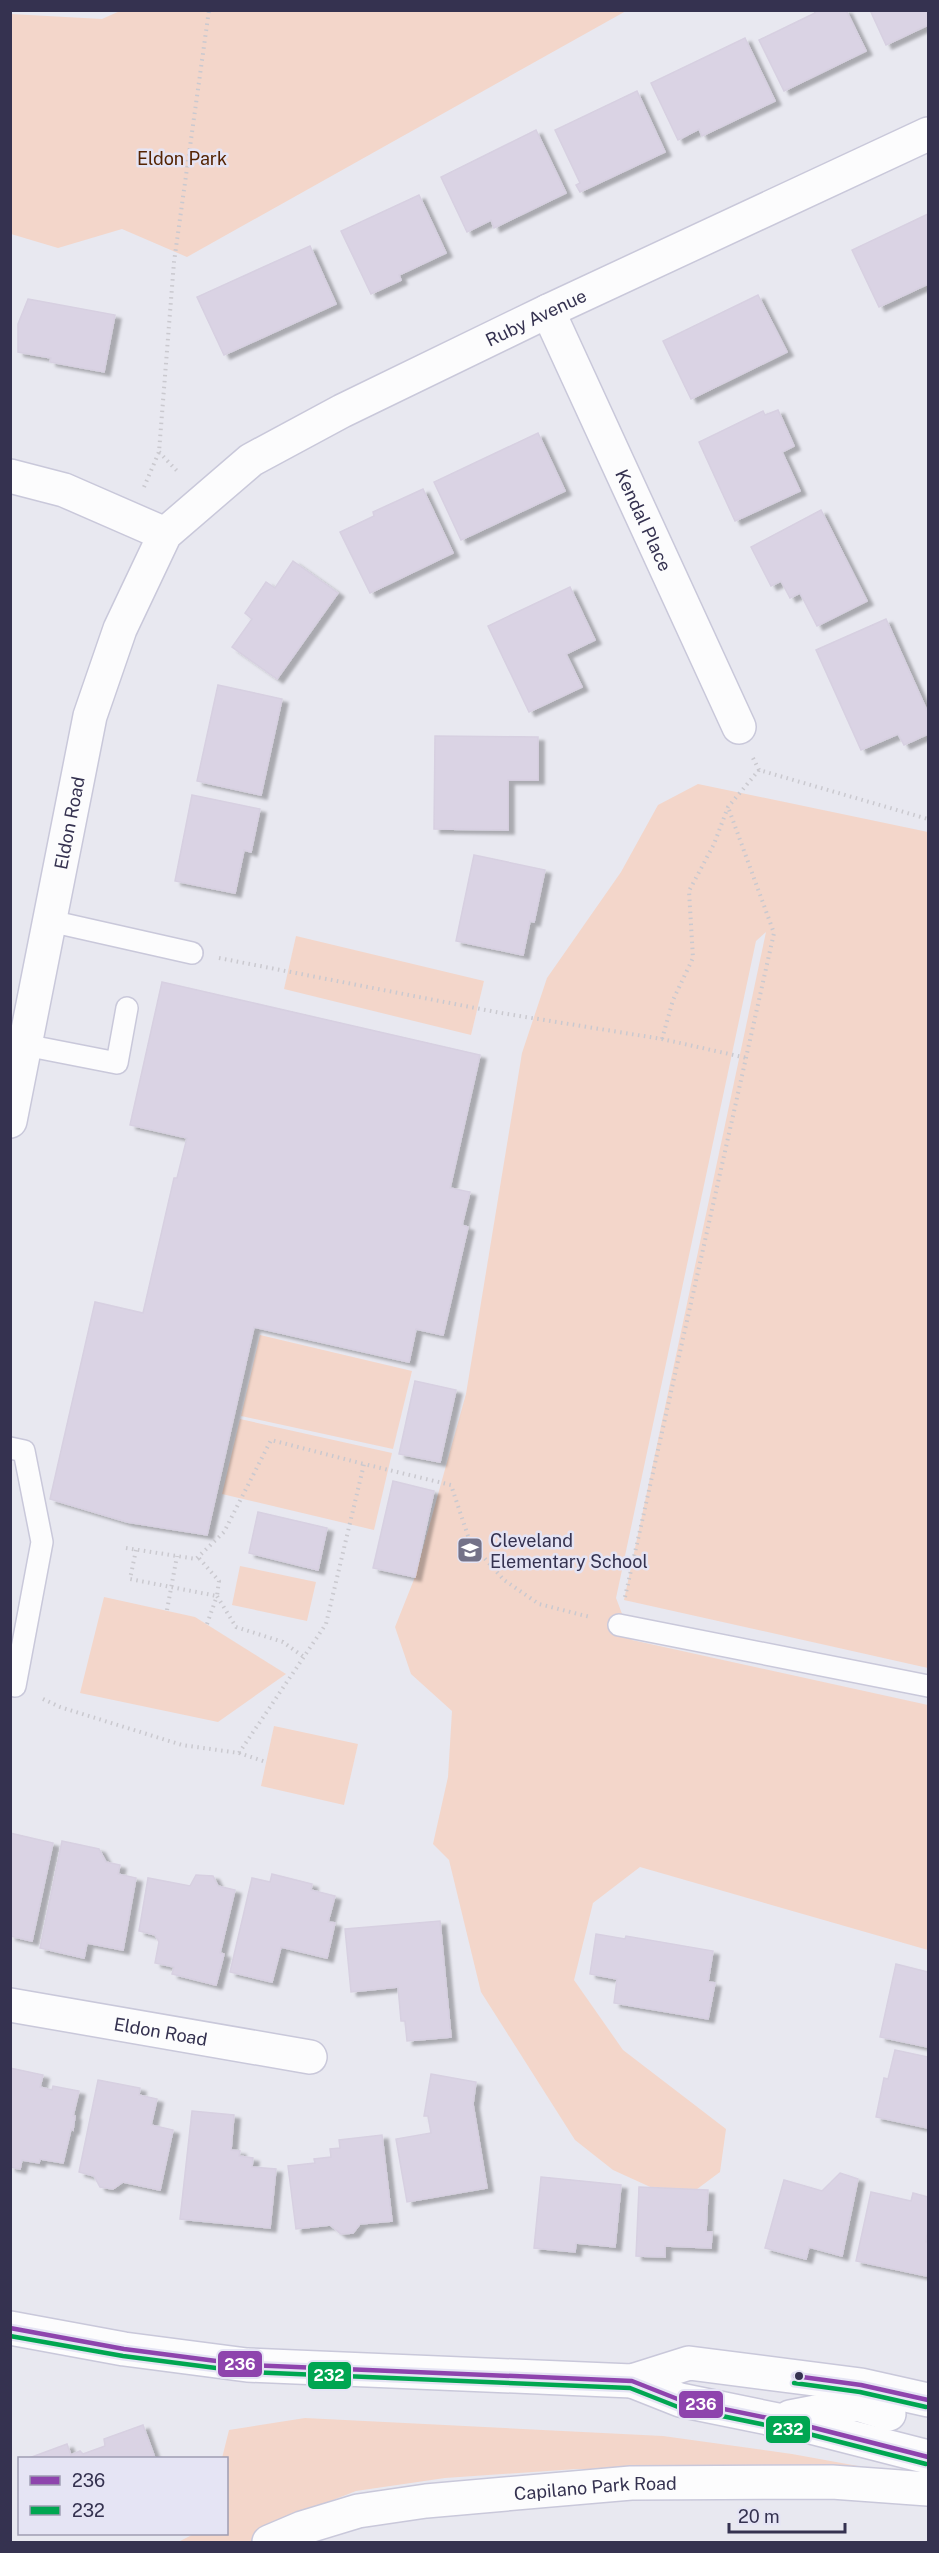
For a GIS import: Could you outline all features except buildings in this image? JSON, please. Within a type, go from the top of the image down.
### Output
[{"type":"street","name":"Ruby Avenue","points":[[165,534],[251,460],[342,411],[548,311],[928,135]]},
{"type":"street","name":"Kendal Place","points":[[548,311],[739,727]]},
{"type":"street","points":[[10,476],[64,490],[165,534]]},
{"type":"street","name":"Eldon Road","points":[[10,1121],[90,716],[120,629],[165,534]]},
{"type":"street","name":"Eldon Road","points":[[10,2005],[310,2057]]},
{"type":"street","points":[[10,2328],[124,2349],[247,2365],[632,2381],[680,2400],[777,2420],[928,2457]]},
{"type":"street","points":[[632,2381],[690,2363],[861,2385],[928,2400]]},
{"type":"street","points":[[777,2420],[857,2404],[912,2420],[928,2415]]},
{"type":"street","name":"Capilano Park Road","points":[[269,2542],[302,2528],[358,2511],[426,2501],[620,2484],[832,2482],[928,2489]]},
{"type":"lane","points":[[50,921],[192,953]]},
{"type":"lane","points":[[25,1045],[117,1063],[127,1008]]},
{"type":"lane","points":[[10,1448],[24,1451],[42,1542],[13,1686]]},
{"type":"lane","points":[[619,1625],[928,1686]]},
{"type":"path","points":[[141,493],[159,452],[174,262],[209,10]]},
{"type":"path","points":[[739,727],[759,770],[928,819]]},
{"type":"path","points":[[662,1039],[673,1000],[693,958],[689,891],[714,844],[728,807],[759,770]]},
{"type":"path","points":[[126,1548],[196,1559],[224,1532],[271,1440],[451,1485],[470,1542],[504,1580],[539,1604],[619,1625],[774,933],[728,807]]},
{"type":"path","points":[[192,953],[501,1013],[662,1039],[747,1058]]},
{"type":"path","points":[[239,1753],[326,1624],[364,1464]]},
{"type":"path","points":[[136,1550],[130,1579],[217,1596],[236,1627],[283,1642],[304,1657]]},
{"type":"path","points":[[167,1610],[177,1556]]},
{"type":"path","points":[[198,1557],[219,1581],[217,1596],[207,1624]]},
{"type":"path","points":[[13,1686],[60,1707],[182,1745],[239,1753],[266,1762]]},
{"type":"green space","name":"Eldon Park","points":[[120,11],[626,11],[187,257],[122,229],[58,248],[11,234],[11,14],[102,19]]},
{"type":"green space","points":[[698,784],[928,832],[928,1668],[624,1600],[766,932],[756,941],[616,1598],[632,1640],[928,1705],[928,1950],[640,1867],[593,1903],[574,1980],[623,2050],[726,2129],[720,2172],[681,2201],[613,2170],[575,2140],[481,1992],[449,1860],[433,1844],[448,1777],[452,1711],[411,1674],[395,1627],[415,1577],[466,1394],[522,1053],[547,978],[621,872],[658,805]]},
{"type":"green space","points":[[296,936],[484,981],[471,1035],[284,989]]},
{"type":"green space","points":[[260,1335],[412,1371],[393,1449],[241,1416]]},
{"type":"green space","points":[[240,1419],[392,1453],[374,1530],[222,1494]]},
{"type":"green space","points":[[240,1566],[316,1582],[307,1621],[232,1605]]},
{"type":"green space","points":[[104,1597],[195,1617],[286,1674],[218,1722],[80,1693]]},
{"type":"green space","points":[[274,1726],[358,1744],[344,1805],[261,1786]]},
{"type":"green space","points":[[305,2418],[663,2436],[792,2454],[858,2466],[770,2469],[576,2469],[445,2478],[356,2491],[295,2515],[251,2542],[178,2542],[192,2535],[228,2535],[228,2457],[222,2457],[229,2430]]},
{"type":"transit line","name":"236","points":[[10,2328],[124,2349],[247,2365],[632,2381],[680,2400],[807,2426],[928,2457]]},
{"type":"transit line","name":"232","points":[[10,2336],[123,2356],[247,2372],[630,2388],[678,2407],[805,2433],[926,2464]]},
{"type":"transit line","name":"236","points":[[795,2376],[861,2385],[928,2400]]},
{"type":"transit line","name":"232","points":[[794,2383],[860,2392],[926,2407]]},
{"type":"place","name":"Cleveland Elementary School","points":[[470,1550]]}]
